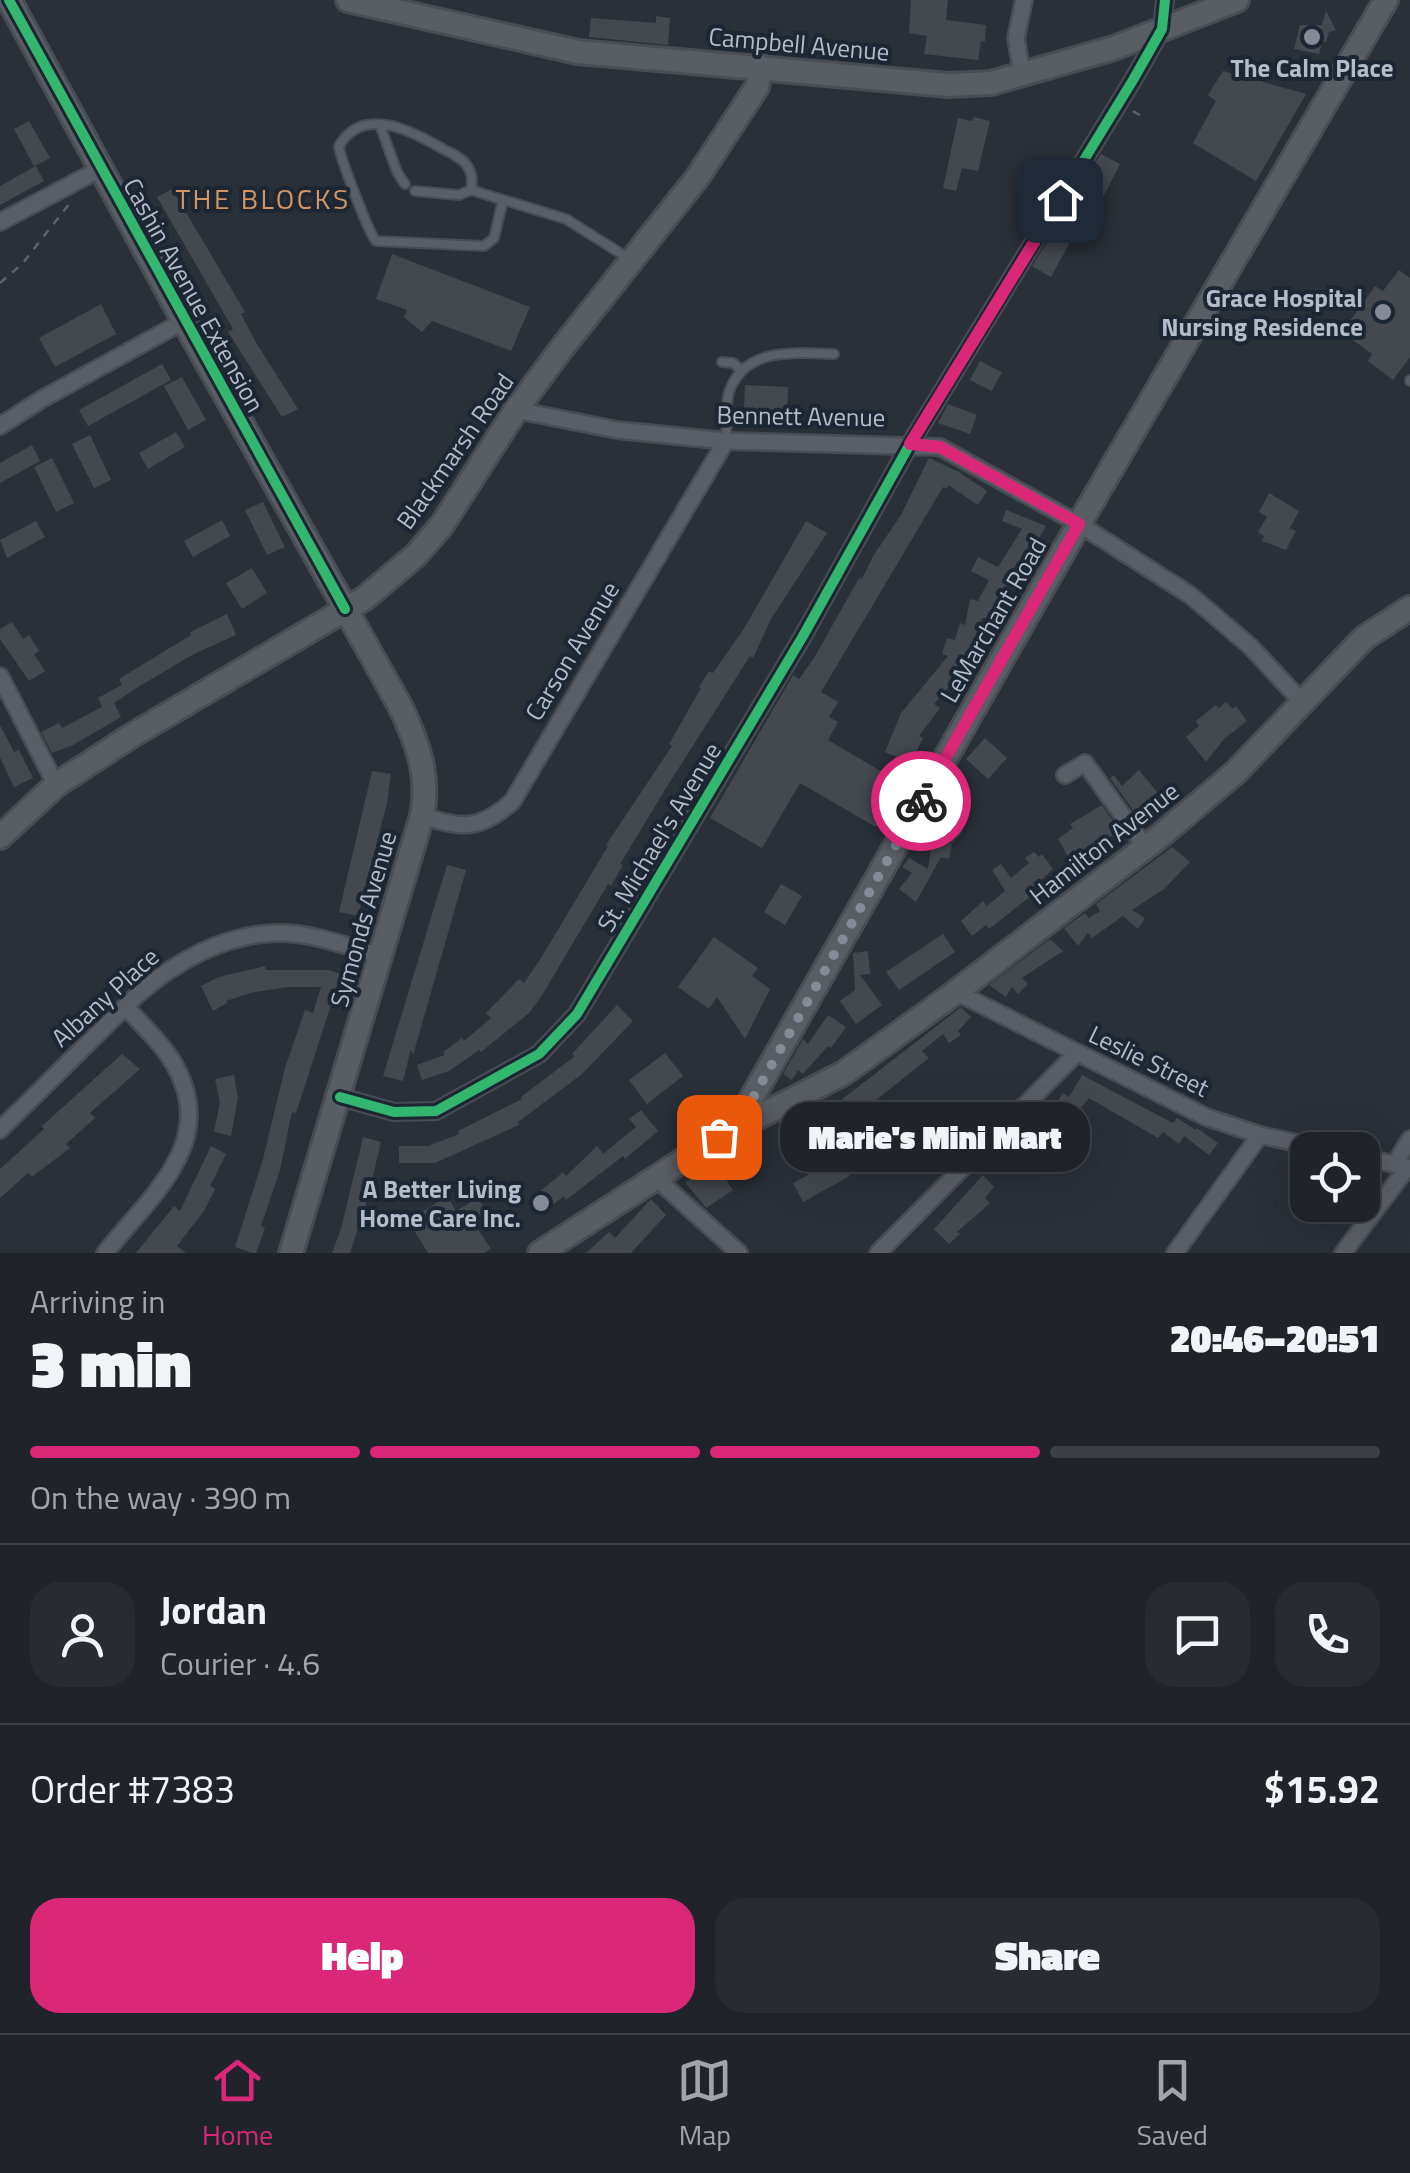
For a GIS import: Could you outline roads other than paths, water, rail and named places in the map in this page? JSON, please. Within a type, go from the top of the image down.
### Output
[{"type":"street","name":"Cashin Avenue Extension","points":[[10,0],[346,609]]},
{"type":"street","name":"Campbell Avenue","points":[[348,0],[578,52],[948,86],[992,83],[1127,44],[1237,0]]},
{"type":"street","points":[[1022,75],[1016,38],[1024,0]]},
{"type":"street","points":[[1162,29],[1166,0]]},
{"type":"street","name":"LeMarchant Road","points":[[738,1105],[767,1072],[1079,524],[1386,0]]},
{"type":"street","name":"St. Michael's Avenue","points":[[340,1097],[394,1112],[436,1111],[540,1054],[577,1014],[803,636],[910,444],[1162,29]]},
{"type":"street","name":"Blackmarsh Road","points":[[0,838],[56,785],[346,609],[402,568],[429,540],[516,410],[696,178],[758,87],[761,67]]},
{"type":"street","points":[[0,222],[102,168]]},
{"type":"street","points":[[0,426],[184,321]]},
{"type":"street","name":"Bennett Avenue","points":[[516,410],[618,430],[726,441],[940,447],[1079,524],[1190,596],[1250,646],[1302,703]]},
{"type":"street","name":"Carson Avenue","points":[[422,816],[462,826],[477,824],[494,818],[512,802],[726,441]]},
{"type":"street","name":"Hamilton Avenue","points":[[540,1253],[719,1137],[844,1073],[956,992],[1146,848],[1236,772],[1364,638],[1410,608]]},
{"type":"street","name":"Symonds Avenue","points":[[291,1253],[422,816],[425,784],[415,738],[346,609]]},
{"type":"street","points":[[0,676],[56,785]]},
{"type":"street","points":[[1066,774],[1085,763],[1146,848]]},
{"type":"street","name":"Albany Place","points":[[0,1130],[156,978],[203,950],[252,936],[280,933],[307,936],[381,956]]},
{"type":"street","name":"Leslie Street","points":[[956,992],[1206,1117],[1290,1142]]},
{"type":"street","points":[[106,1253],[175,1166],[188,1138],[190,1113],[168,1054],[126,1007]]},
{"type":"street","name":"LeMarchant Road","points":[[719,1137],[802,1010]]},
{"type":"street","points":[[878,1253],[1077,1053]]},
{"type":"street","points":[[767,1072],[773,1087],[797,1095]]},
{"type":"street","name":"Hamilton Avenue","points":[[664,1174],[738,1105],[797,1095]]},
{"type":"street","points":[[1175,1253],[1260,1136]]},
{"type":"street","points":[[1344,1253],[1404,1167],[1410,1139]]},
{"type":"street","points":[[664,1174],[738,1253]]},
{"type":"lane","points":[[470,190],[471,171],[463,161],[402,127],[380,125],[347,134],[338,152],[361,204],[368,234],[376,241],[484,246],[494,238],[503,200]]},
{"type":"lane","points":[[380,125],[396,172],[405,184]]},
{"type":"lane","points":[[416,191],[459,196],[470,190],[503,200],[576,224],[631,261]]},
{"type":"lane","points":[[726,441],[729,393],[742,371],[759,356],[834,354]]},
{"type":"lane","points":[[722,362],[733,363],[742,371]]},
{"type":"place","name":"The Calm Place","points":[[1312,37]]},
{"type":"place","name":"Grace Hospital Nursing Residence","points":[[1383,312]]},
{"type":"place","name":"Marie's Mini Mart","points":[[719,1137]]},
{"type":"place","name":"A Better Living Home Care Inc.","points":[[541,1203]]},
{"type":"district","name":"THE BLOCKS","points":[[263,199]]}]
